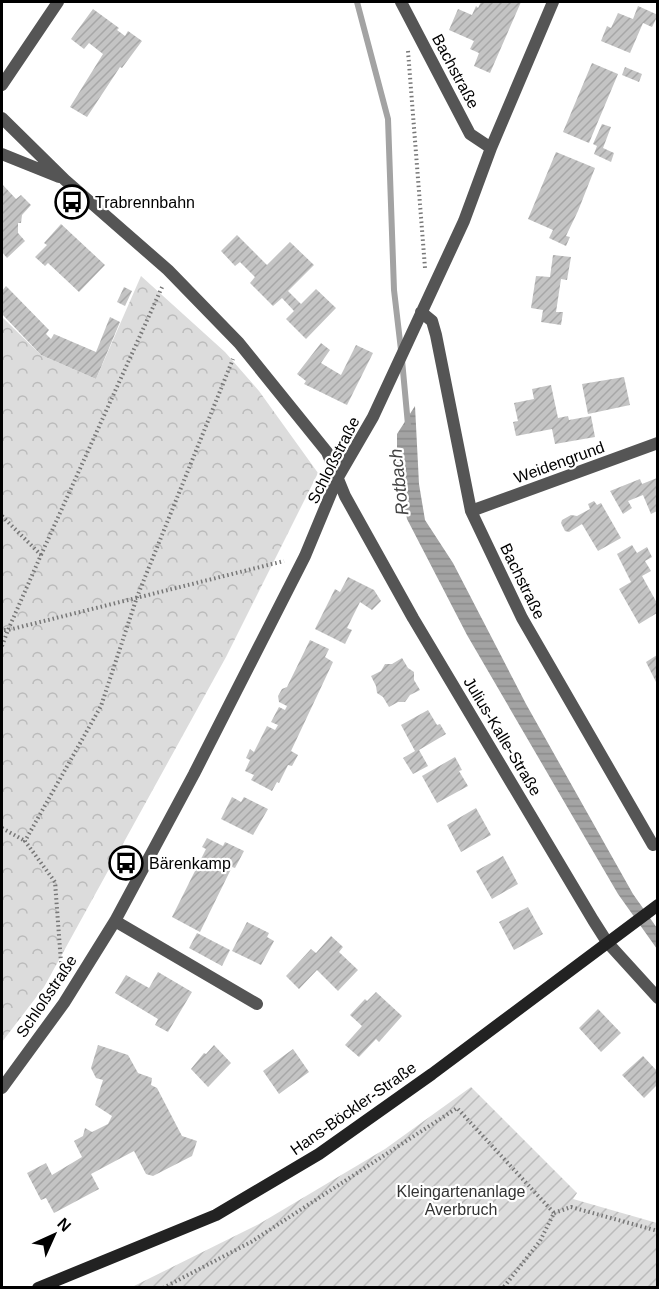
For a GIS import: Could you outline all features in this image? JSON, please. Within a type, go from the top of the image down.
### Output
[{"type":"main road","name":"Hans-Böckler-Straße","points":[[38,1287],[216,1215],[319,1154],[432,1074],[657,905]]},
{"type":"street","points":[[2,85],[58,2]]},
{"type":"street","name":"Bachstraße","points":[[401,2],[470,134],[491,148]]},
{"type":"street","name":"Schloßstraße","points":[[2,1088],[64,1003],[115,921],[194,774],[306,556],[337,480],[373,417],[464,221],[491,148],[554,2]]},
{"type":"street","points":[[2,117],[65,180]]},
{"type":"street","points":[[2,154],[65,180]]},
{"type":"street","name":"Julius-Kalle-Straße","points":[[65,180],[168,270],[239,343],[327,452],[337,480],[413,618],[607,942],[657,998]]},
{"type":"street","name":"Bachstraße","points":[[421,312],[432,321],[436,335],[471,511],[522,618],[653,845]]},
{"type":"street","name":"Weidengrund","points":[[471,511],[657,443]]},
{"type":"street","points":[[115,921],[257,1004]]},
{"type":"path","points":[[407,44],[426,280],[432,289]]},
{"type":"path","points":[[2,646],[161,292],[168,270]]},
{"type":"path","points":[[26,841],[101,706],[136,597],[239,343]]},
{"type":"path","points":[[2,516],[41,555]]},
{"type":"path","points":[[2,630],[306,556]]},
{"type":"path","points":[[2,828],[26,841],[55,882],[64,1003]]},
{"type":"path","points":[[163,1287],[251,1242],[457,1108],[554,1213]]},
{"type":"path","points":[[503,1287],[540,1241],[554,1213],[571,1207],[657,1231]]},
{"type":"green space","points":[[141,276],[225,352],[259,391],[318,473],[226,657],[44,987],[2,1042],[2,317],[41,355],[96,379]]},
{"type":"green space","name":"Kleingartenanlage Averbruch","points":[[471,1087],[577,1193],[573,1199],[657,1223],[657,1287],[132,1287],[259,1224],[385,1149]]},
{"type":"shaded area","points":[[415,406],[419,484],[425,520],[453,563],[526,704],[633,894],[657,928],[657,949],[618,894],[467,635],[407,519],[397,469],[397,434]]},
{"type":"building","points":[[481,2],[521,2],[490,73],[474,66],[479,53],[470,49],[474,41],[449,30],[458,9],[472,15],[476,6],[478,8]]},
{"type":"building","points":[[638,6],[658,15],[652,27],[643,23],[630,53],[601,41],[607,26],[611,28],[618,13],[633,19]]},
{"type":"building","points":[[93,9],[119,28],[117,30],[125,36],[128,31],[142,41],[122,68],[120,67],[87,117],[70,107],[103,54],[89,43],[84,49],[71,39]]},
{"type":"building","points":[[592,63],[618,74],[589,143],[563,132]]},
{"type":"building","points":[[625,67],[642,74],[639,82],[622,75]]},
{"type":"building","points":[[602,124],[611,127],[603,148],[614,153],[611,162],[594,154],[597,146],[593,144]]},
{"type":"building","points":[[556,152],[595,168],[566,236],[570,237],[566,246],[549,238],[553,230],[528,219]]},
{"type":"building","points":[[2,184],[16,199],[21,195],[31,205],[22,215],[21,223],[18,223],[18,233],[25,241],[7,258],[2,252]]},
{"type":"building","points":[[61,224],[105,265],[79,292],[48,263],[45,266],[35,257],[47,245],[44,243]]},
{"type":"building","points":[[237,235],[267,265],[290,242],[314,265],[288,291],[301,304],[316,289],[336,308],[306,339],[286,319],[294,311],[282,298],[273,306],[250,283],[255,277],[240,262],[235,266],[221,251]]},
{"type":"building","points":[[553,255],[571,257],[567,280],[561,279],[556,312],[563,312],[561,325],[541,322],[543,310],[531,308],[536,276],[550,277]]},
{"type":"building","points":[[6,286],[49,330],[46,334],[51,339],[54,334],[96,352],[110,317],[120,322],[96,379],[41,355],[2,314],[2,291]]},
{"type":"building","points":[[124,287],[132,291],[125,306],[117,302]]},
{"type":"building","points":[[321,343],[330,350],[321,363],[341,375],[356,345],[373,353],[347,405],[304,384],[306,381],[297,374]]},
{"type":"building","points":[[624,377],[630,405],[588,414],[582,384]]},
{"type":"building","points":[[551,385],[558,418],[568,416],[569,420],[591,416],[595,437],[555,444],[552,429],[516,436],[513,422],[518,421],[514,403],[534,399],[532,389]]},
{"type":"building","points":[[657,478],[657,511],[651,514],[643,495],[628,501],[632,508],[623,514],[610,491],[640,479],[642,484]]},
{"type":"building","points":[[594,501],[597,505],[601,503],[621,538],[598,551],[582,524],[569,532],[565,531],[561,523],[571,515],[577,516],[590,509],[588,504]]},
{"type":"building","points":[[632,545],[637,553],[647,547],[652,557],[645,561],[651,571],[642,576],[657,603],[657,613],[639,624],[619,589],[631,582],[617,554]]},
{"type":"building","points":[[348,577],[374,590],[381,601],[372,610],[360,602],[347,628],[352,630],[345,644],[315,629],[335,589],[340,592]]},
{"type":"building","points":[[310,640],[329,649],[325,657],[333,662],[291,751],[298,755],[292,766],[288,765],[272,791],[251,780],[254,775],[245,771],[250,760],[246,758],[250,749],[254,752],[267,726],[275,730],[278,725],[271,722],[279,707],[285,710],[287,706],[279,702],[278,696],[282,689],[287,687]]},
{"type":"building","points":[[657,655],[657,684],[646,662]]},
{"type":"building","points":[[402,658],[408,668],[414,672],[414,680],[420,690],[410,695],[405,702],[398,702],[389,707],[383,697],[377,693],[371,676],[381,671],[385,664],[392,664]]},
{"type":"building","points":[[428,710],[446,734],[419,750],[428,766],[413,774],[403,758],[415,751],[401,725]]},
{"type":"building","points":[[455,757],[462,770],[459,771],[468,786],[437,803],[422,776]]},
{"type":"building","points":[[232,797],[241,802],[244,797],[268,809],[253,835],[221,819]]},
{"type":"building","points":[[476,808],[491,835],[461,852],[447,825]]},
{"type":"building","points":[[207,838],[223,846],[225,842],[244,851],[235,868],[232,867],[200,932],[172,917],[206,849],[202,847]]},
{"type":"building","points":[[503,856],[518,884],[492,899],[476,871]]},
{"type":"building","points":[[528,907],[543,934],[514,950],[499,922]]},
{"type":"building","points":[[247,922],[269,933],[267,937],[274,941],[261,965],[232,951]]},
{"type":"building","points":[[197,933],[230,950],[222,966],[189,948]]},
{"type":"building","points":[[331,936],[343,947],[339,952],[358,970],[338,991],[317,970],[299,989],[286,976],[311,949],[316,953]]},
{"type":"building","points":[[158,972],[192,992],[168,1032],[155,1025],[158,1019],[115,993],[126,975],[149,988]]},
{"type":"building","points":[[376,992],[402,1016],[379,1042],[376,1039],[359,1057],[345,1045],[362,1026],[350,1015],[365,999],[367,1001]]},
{"type":"building","points":[[598,1009],[621,1033],[601,1052],[579,1028]]},
{"type":"building","points":[[98,1045],[128,1055],[138,1073],[152,1078],[151,1085],[157,1088],[182,1136],[197,1141],[192,1156],[153,1176],[146,1174],[134,1151],[91,1174],[99,1189],[54,1213],[46,1198],[41,1200],[27,1173],[46,1163],[52,1175],[82,1157],[74,1141],[83,1136],[85,1128],[92,1132],[108,1124],[112,1116],[95,1105],[103,1080],[96,1078],[91,1068]]},
{"type":"building","points":[[214,1045],[231,1063],[208,1087],[191,1069]]},
{"type":"building","points":[[293,1049],[309,1072],[279,1094],[263,1071]]},
{"type":"building","points":[[643,1056],[657,1071],[657,1085],[644,1098],[622,1075]]},
{"type":"waterway","name":"Rotbach","points":[[357,2],[388,119],[394,290],[401,350]]},
{"type":"waterway","name":"Rotbach","points":[[402,360],[408,425]]},
{"type":"place","name":"Trabrennbahn","points":[[72,202]]},
{"type":"place","name":"Bärenkamp","points":[[126,863]]}]
